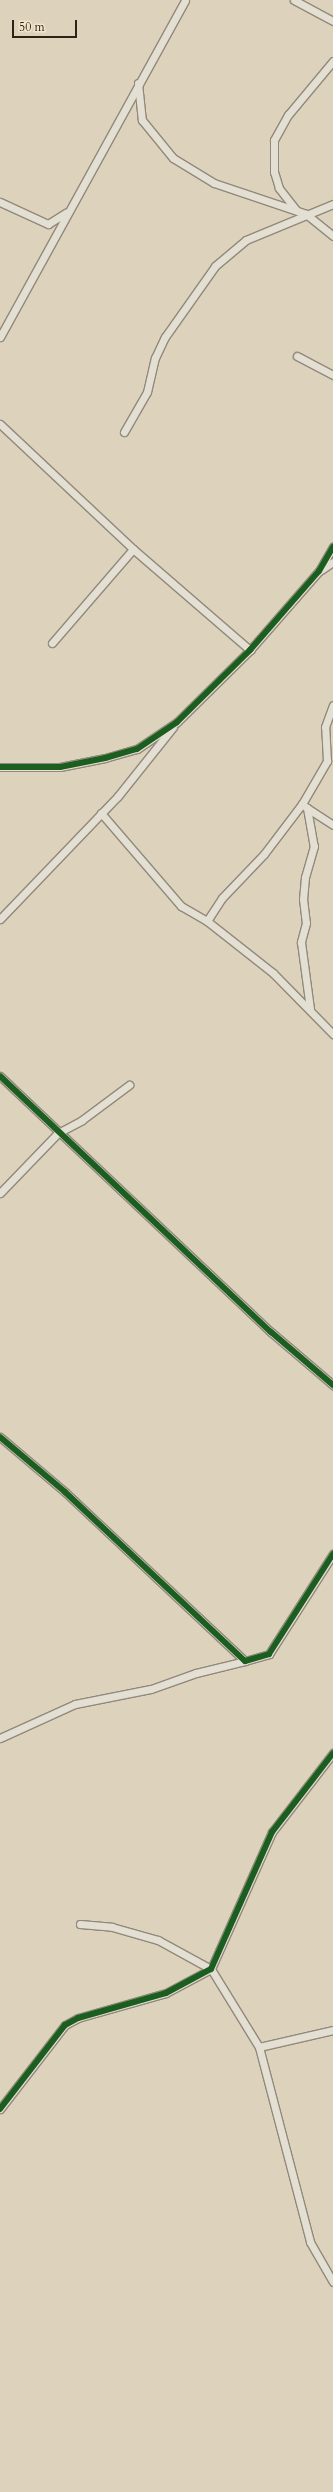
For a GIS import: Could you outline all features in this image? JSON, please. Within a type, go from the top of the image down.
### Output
[{"type":"street","points":[[0,337],[138,82],[185,0]]},
{"type":"street","points":[[294,0],[333,21]]},
{"type":"street","points":[[296,210],[276,178],[272,158],[274,140],[288,115],[333,61]]},
{"type":"street","points":[[138,82],[142,120],[173,158],[214,183],[306,214],[333,236]]},
{"type":"street","points":[[0,202],[48,224],[68,212]]},
{"type":"street","points":[[124,432],[147,392],[155,358],[165,337],[204,278],[235,246],[306,214],[333,204]]},
{"type":"street","points":[[297,356],[333,375]]},
{"type":"street","points":[[0,424],[133,549],[250,650]]},
{"type":"street","points":[[0,919],[101,813],[176,722],[250,650],[319,571],[333,547]]},
{"type":"street","points":[[52,643],[133,549]]},
{"type":"street","points":[[319,571],[333,562]]},
{"type":"street","points":[[207,921],[222,898],[264,854],[305,806],[327,761],[325,727],[333,704]]},
{"type":"street","points":[[0,767],[60,767],[105,758],[137,749],[176,722]]},
{"type":"street","points":[[305,806],[333,825]]},
{"type":"street","points":[[305,806],[314,846],[306,877],[303,899],[306,923],[301,942],[310,1009]]},
{"type":"street","points":[[101,813],[181,906],[207,921],[273,973],[333,1034]]},
{"type":"street","points":[[0,1076],[58,1133],[333,1385]]},
{"type":"street","points":[[0,1193],[58,1133],[82,1120],[129,1085]]},
{"type":"street","points":[[0,1437],[65,1492],[245,1661]]},
{"type":"street","points":[[0,1738],[75,1704],[151,1689],[196,1672],[269,1654],[333,1554]]},
{"type":"street","points":[[0,2109],[65,2025],[78,2018],[166,1993],[212,1969],[272,1832],[333,1753]]},
{"type":"street","points":[[80,1924],[112,1927],[158,1940],[212,1969],[259,2047],[310,2242],[333,2282]]},
{"type":"street","points":[[259,2047],[333,2030]]},
{"type":"cycle path","points":[[0,767],[60,767],[105,758],[137,749],[177,722],[250,650],[319,571],[333,547]]},
{"type":"cycle path","points":[[0,1076],[271,1332],[333,1385]]},
{"type":"cycle path","points":[[0,1437],[65,1492],[245,1661],[269,1654],[333,1554]]},
{"type":"cycle path","points":[[0,2109],[65,2025],[78,2018],[166,1993],[211,1969],[272,1832],[333,1753]]}]
